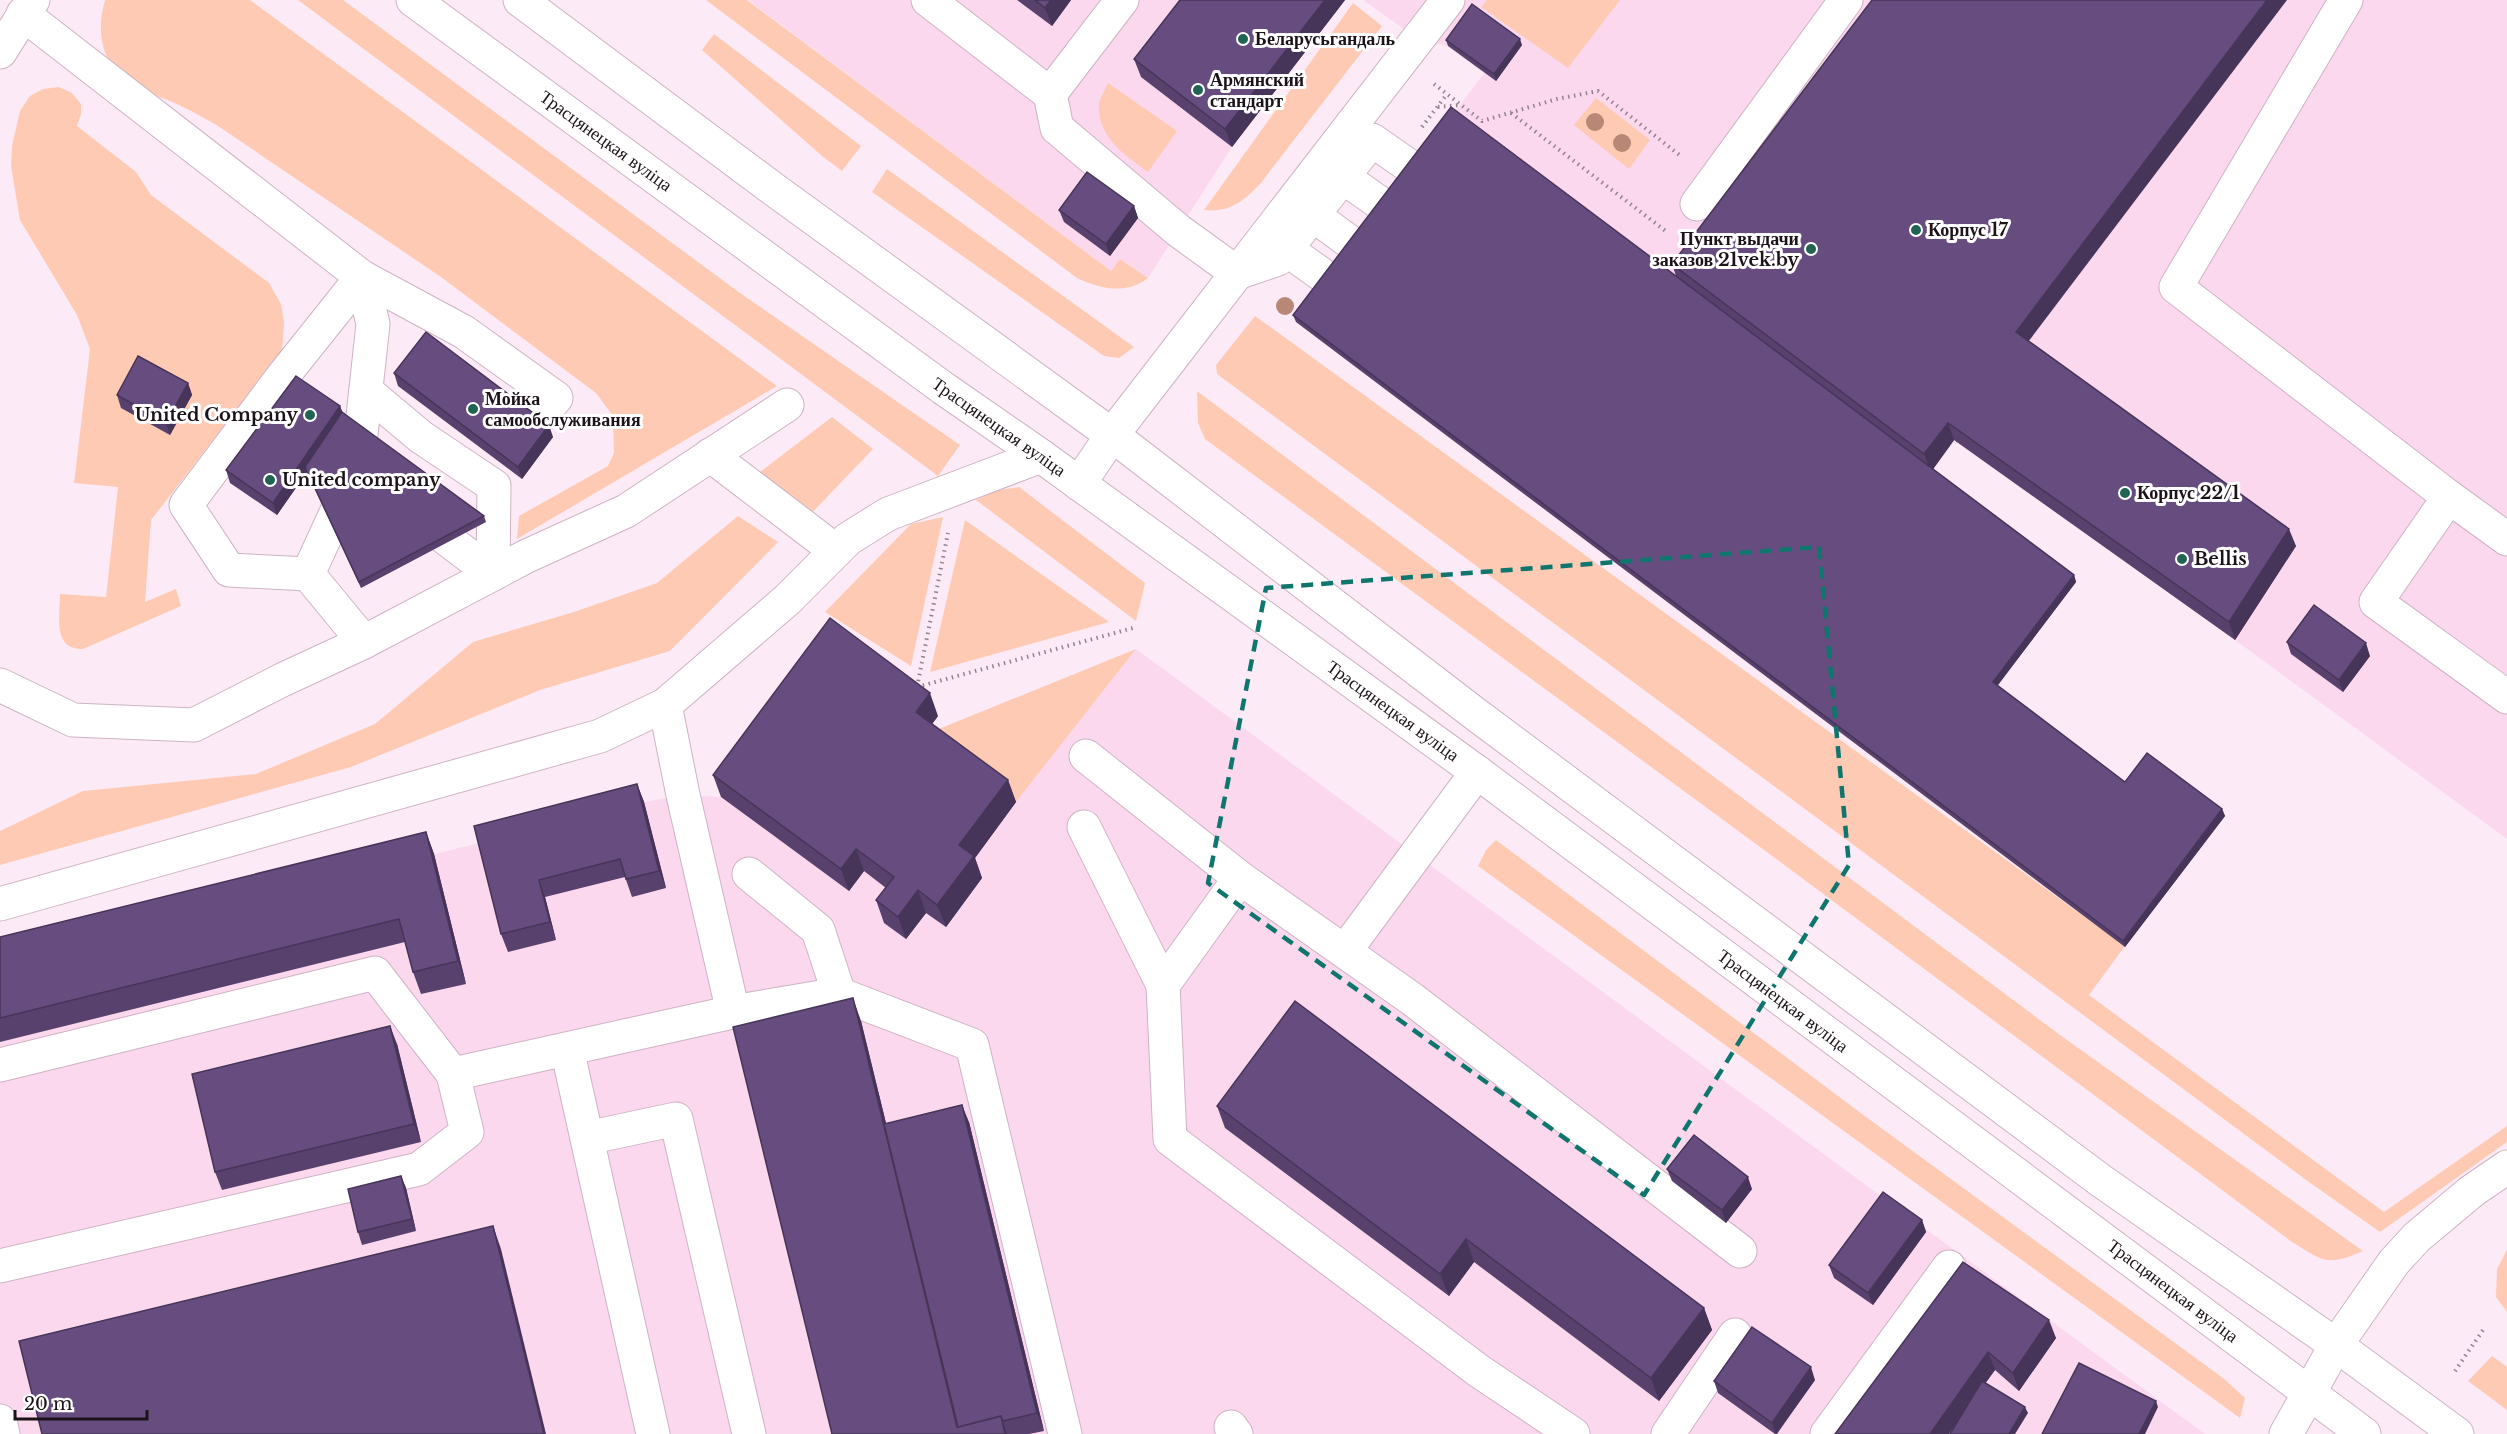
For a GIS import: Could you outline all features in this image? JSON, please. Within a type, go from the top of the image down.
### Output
[{"type":"main road","name":"Трасцянецкая вуліца","points":[[413,0],[943,388],[1041,456],[1477,772],[2364,1434]]},
{"type":"main road","points":[[520,0],[767,184],[1112,435],[1474,713],[2053,1145],[2336,1345],[2457,1434]]},
{"type":"main road","points":[[928,0],[1050,94],[1057,128],[1179,231],[1238,273]]},
{"type":"main road","points":[[1050,94],[1122,0]]},
{"type":"main road","points":[[1079,484],[1112,435],[1448,0]]},
{"type":"main road","points":[[1705,193],[1846,0]]},
{"type":"main road","points":[[2346,0],[2176,287],[2507,539]]},
{"type":"main road","points":[[0,52],[28,7],[362,277],[467,354],[526,377],[556,398],[534,422]]},
{"type":"main road","points":[[1787,82],[1814,102]]},
{"type":"main road","points":[[1238,273],[1278,259],[1372,140],[1412,168]]},
{"type":"main road","points":[[1343,177],[1384,206]]},
{"type":"main road","points":[[1313,215],[1354,245]]},
{"type":"main road","points":[[1286,249],[1328,279]]},
{"type":"main road","points":[[362,277],[373,324],[356,470],[493,574]]},
{"type":"main road","points":[[362,277],[283,376],[186,505],[229,570],[308,574],[364,642]]},
{"type":"main road","points":[[504,399],[526,377]]},
{"type":"main road","points":[[366,391],[406,408],[499,476],[493,574]]},
{"type":"main road","points":[[0,685],[73,720],[194,725],[364,642],[493,574],[626,511],[787,405]]},
{"type":"main road","points":[[710,455],[836,552]]},
{"type":"main road","points":[[0,904],[600,736],[665,705],[787,600],[848,539],[888,514],[1041,456]]},
{"type":"main road","points":[[2449,497],[2376,602],[2507,697]]},
{"type":"main road","points":[[308,574],[342,500]]},
{"type":"main road","points":[[665,705],[683,795],[733,1012]]},
{"type":"main road","points":[[1086,756],[1240,878],[1412,999],[1740,1251]]},
{"type":"main road","points":[[1345,951],[1477,772]]},
{"type":"main road","points":[[1084,826],[1163,985],[1170,1139],[1479,1371],[1573,1434]]},
{"type":"main road","points":[[749,874],[818,930],[839,994]]},
{"type":"main road","points":[[1163,985],[1240,878]]},
{"type":"main road","points":[[0,1065],[375,973],[453,1074],[467,1132],[419,1169],[0,1266]]},
{"type":"main road","points":[[453,1074],[733,1012],[839,994],[972,1045],[1065,1434]]},
{"type":"main road","points":[[567,1048],[653,1434]]},
{"type":"main road","points":[[587,1138],[676,1119],[749,1434]]},
{"type":"main road","points":[[2286,1434],[2336,1345],[2394,1262],[2417,1237],[2472,1191],[2507,1167]]},
{"type":"main road","points":[[1827,1434],[1949,1267]]},
{"type":"main road","points":[[1668,1434],[1735,1335]]},
{"type":"path","points":[[1437,107],[1460,105],[1482,120],[1557,99],[1598,92],[1705,193]]},
{"type":"path","points":[[1510,112],[1670,235]]},
{"type":"path","points":[[916,688],[949,530]]},
{"type":"path","points":[[916,688],[1133,628]]},
{"type":"path","points":[[907,681],[916,688]]},
{"type":"path","points":[[2455,1371],[2483,1330]]},
{"type":"highlighted area","points":[[1819,547],[1849,865],[1644,1195],[1208,883],[1266,588]]},
{"type":"shaded area","points":[[105,0],[250,0],[777,386],[517,539],[519,516],[608,466],[614,453],[613,416],[596,393],[441,277],[218,126],[121,77],[106,54],[101,36],[101,18]]},
{"type":"shaded area","points":[[298,0],[343,0],[740,293],[960,445],[938,476]]},
{"type":"shaded area","points":[[706,0],[747,0],[1111,271],[1120,259],[1148,278],[1131,287],[1113,288],[1095,285],[1077,278]]},
{"type":"shaded area","points":[[748,0],[1345,0],[1232,147],[1148,278],[1120,259],[1111,271]]},
{"type":"shaded area","points":[[1363,0],[2507,0],[2507,839],[2235,640],[1955,441],[1931,472],[1454,113],[1484,73],[1448,46],[1418,39]]},
{"type":"shaded area","points":[[1487,0],[1620,0],[1568,68],[1481,7]]},
{"type":"shaded area","points":[[1353,3],[1382,26],[1260,184],[1248,196],[1228,208],[1204,210]]},
{"type":"shaded area","points":[[714,34],[861,146],[842,171],[702,50]]},
{"type":"shaded area","points":[[1108,83],[1177,131],[1148,172],[1122,152],[1103,127],[1099,105]]},
{"type":"shaded area","points":[[59,87],[72,93],[81,104],[77,126],[136,172],[151,195],[269,283],[281,304],[284,323],[282,351],[151,520],[145,602],[176,589],[181,606],[83,649],[73,648],[62,638],[59,621],[60,594],[106,597],[118,487],[74,483],[90,349],[77,315],[20,220],[11,166],[12,146],[20,111],[30,96],[43,89]]},
{"type":"shaded area","points":[[1596,98],[1650,140],[1629,169],[1574,125]]},
{"type":"shaded area","points":[[887,169],[1134,347],[1119,358],[1104,356],[872,192]]},
{"type":"shaded area","points":[[1255,316],[2125,946],[2089,995],[2384,1212],[2507,1126],[2507,1142],[2380,1232],[2309,1182],[1217,374],[1216,365]]},
{"type":"shaded area","points":[[1197,391],[2060,1035],[2363,1251],[2341,1259],[2326,1260],[2292,1242],[1205,439],[1198,423]]},
{"type":"shaded area","points":[[832,417],[873,449],[807,518],[756,475]]},
{"type":"shaded area","points":[[1019,487],[1145,583],[1136,621],[976,500],[998,490]]},
{"type":"shaded area","points":[[738,516],[778,542],[670,651],[540,690],[351,767],[0,865],[0,831],[83,791],[256,774],[375,724],[473,642],[577,611],[657,583]]},
{"type":"shaded area","points":[[943,517],[911,666],[825,612],[911,524]]},
{"type":"shaded area","points":[[965,520],[1109,622],[930,672]]},
{"type":"shaded area","points":[[838,641],[938,716],[924,734],[1016,802],[1136,649],[2205,1434],[0,1434],[0,962],[644,802],[683,795],[721,797]]},
{"type":"shaded area","points":[[1136,649],[1016,802],[924,735]]},
{"type":"shaded area","points":[[1496,840],[1858,1111],[2223,1378],[2245,1398],[2240,1418],[1478,866],[1486,850]]},
{"type":"shaded area","points":[[2507,1250],[2507,1312],[2496,1297],[2497,1269]]},
{"type":"shaded area","points":[[2492,1356],[2507,1367],[2507,1410],[2468,1381]]},
{"type":"building","points":[[1035,0],[1051,0],[1045,8]]},
{"type":"building","name":"Беларусьгандаль","points":[[1180,0],[1325,0],[1225,129],[1134,59]]},
{"type":"building","name":"Корпус 17","points":[[1872,0],[2267,0],[2016,332],[2289,529],[2229,622],[1948,423],[1924,454],[1672,264]]},
{"type":"building","points":[[1472,4],[1520,39],[1494,74],[1446,40]]},
{"type":"building","points":[[1451,107],[2074,575],[1993,682],[2125,782],[2147,753],[2222,809],[2123,941],[1293,315]]},
{"type":"building","points":[[1087,172],[1134,206],[1106,244],[1059,210]]},
{"type":"building","name":"Мойка самообслуживания","points":[[426,332],[549,425],[518,467],[394,373]]},
{"type":"building","points":[[138,356],[188,383],[166,423],[117,395]]},
{"type":"building","name":"United company","points":[[296,376],[340,406],[273,503],[226,470]]},
{"type":"building","points":[[342,412],[484,516],[359,582],[305,467]]},
{"type":"building","points":[[2314,605],[2366,643],[2339,680],[2287,642]]},
{"type":"building","points":[[830,618],[930,693],[916,712],[1008,780],[959,845],[974,856],[937,905],[918,890],[898,917],[876,900],[894,877],[856,849],[841,869],[713,775]]},
{"type":"building","points":[[637,784],[659,871],[626,879],[620,859],[539,880],[550,922],[501,934],[474,826]]},
{"type":"building","points":[[426,832],[458,961],[413,972],[399,919],[0,1018],[0,937]]},
{"type":"building","points":[[853,998],[957,1427],[1001,1416],[1005,1434],[832,1434],[733,1027]]},
{"type":"building","points":[[1295,1001],[1704,1308],[1651,1378],[1466,1239],[1440,1274],[1217,1106]]},
{"type":"building","points":[[390,1026],[414,1124],[215,1172],[192,1074]]},
{"type":"building","points":[[962,1105],[1037,1413],[1003,1421],[1001,1416],[958,1427],[884,1124]]},
{"type":"building","points":[[1694,1135],[1748,1177],[1722,1210],[1667,1169]]},
{"type":"building","points":[[401,1176],[412,1219],[358,1232],[348,1189]]},
{"type":"building","points":[[1883,1192],[1922,1220],[1868,1293],[1829,1265]]},
{"type":"building","points":[[493,1226],[544,1434],[42,1434],[19,1341]]},
{"type":"building","points":[[1963,1262],[2049,1320],[2013,1373],[1988,1352],[1930,1434],[1835,1434]]},
{"type":"building","points":[[1752,1327],[1811,1367],[1772,1423],[1714,1381]]},
{"type":"building","points":[[2079,1363],[2156,1401],[2139,1434],[2042,1434]]},
{"type":"building","points":[[1982,1381],[2025,1407],[2009,1434],[1950,1434]]},
{"type":"place","name":"Беларусьгандаль","points":[[1243,39]]},
{"type":"place","name":"Армянский стандарт","points":[[1198,90]]},
{"type":"place","name":"Корпус 17","points":[[1916,230]]},
{"type":"place","name":"Пункт выдачи заказов 21vek.by","points":[[1811,249]]},
{"type":"place","name":"Мойка самообслуживания","points":[[473,409]]},
{"type":"place","name":"United Company","points":[[310,415]]},
{"type":"place","name":"United company","points":[[270,480]]},
{"type":"place","name":"Корпус 22/1","points":[[2125,493]]},
{"type":"place","name":"Bellis","points":[[2182,559]]}]
